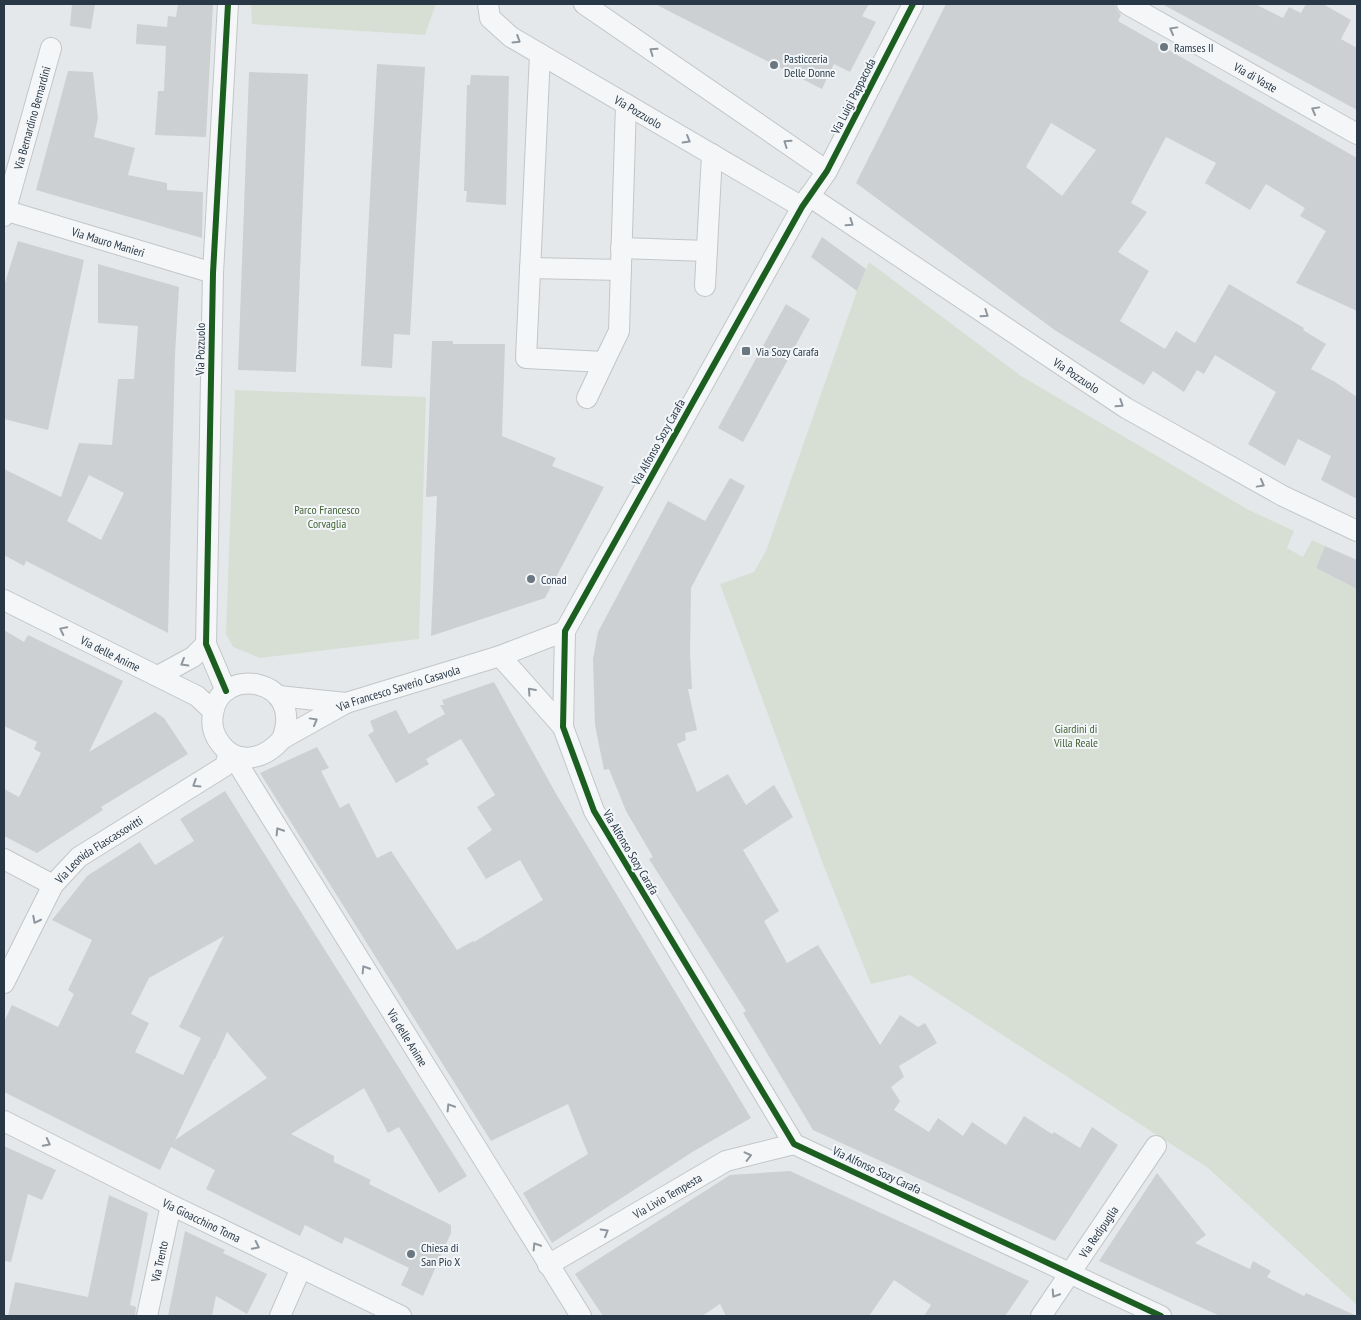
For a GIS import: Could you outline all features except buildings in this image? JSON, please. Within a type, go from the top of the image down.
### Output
[{"type":"street","name":"Via Pozzuolo","points":[[226,691],[206,644],[213,273],[228,4]]},
{"type":"street","name":"Via Pozzuolo","points":[[488,4],[490,18],[511,37],[712,154],[806,202],[1126,408],[1283,496],[1357,532]]},
{"type":"street","points":[[584,4],[827,171]]},
{"type":"street","name":"Via Luigi Pappacoda","points":[[806,202],[827,171],[914,4]]},
{"type":"street","name":"Via di Vaste","points":[[1127,4],[1357,134]]},
{"type":"street","name":"Via Bernardino Bernardini","points":[[4,212],[51,48]]},
{"type":"street","points":[[540,54],[526,358],[604,362]]},
{"type":"street","points":[[586,398],[619,331],[626,104]]},
{"type":"street","points":[[706,286],[712,154]]},
{"type":"street","name":"Via Alfonso Sozy Carafa","points":[[563,727],[565,631],[806,202]]},
{"type":"street","name":"Via Mauro Manieri","points":[[4,212],[213,273]]},
{"type":"street","points":[[621,248],[707,251]]},
{"type":"street","points":[[530,268],[621,270]]},
{"type":"street","name":"Via delle Anime","points":[[4,600],[197,696],[213,711]]},
{"type":"street","name":"Via Francesco Saverio Casavola","points":[[235,755],[252,758],[264,755],[282,739],[346,703],[500,656],[565,631]]},
{"type":"street","points":[[158,676],[193,657],[206,644]]},
{"type":"street","name":"Via Alfonso Sozy Carafa","points":[[500,656],[563,727],[594,811],[794,1144],[1160,1316]]},
{"type":"street","points":[[235,755],[221,744],[214,734],[212,722],[213,711],[218,700],[226,691],[236,686],[247,683],[259,684],[278,696],[284,706],[287,717],[286,729],[282,739]]},
{"type":"street","points":[[278,696],[346,703]]},
{"type":"street","name":"Via delle Anime","points":[[235,755],[241,769],[581,1316]]},
{"type":"street","name":"Via Leonida Flascassovitti","points":[[4,983],[53,885],[79,857],[225,766],[235,755]]},
{"type":"street","points":[[4,859],[53,885]]},
{"type":"street","name":"Via Gioacchino Toma","points":[[4,1121],[170,1205],[401,1316]]},
{"type":"street","name":"Via Livio Tempesta","points":[[548,1265],[726,1161],[794,1144]]},
{"type":"street","name":"Via Redipuglia","points":[[1041,1316],[1156,1146]]},
{"type":"street","name":"Via Trento","points":[[148,1316],[170,1205]]},
{"type":"street","points":[[280,1316],[300,1268]]},
{"type":"green space","points":[[251,4],[436,4],[425,35],[252,24]]},
{"type":"green space","name":"Giardini di Villa Reale","points":[[869,262],[1021,376],[1247,509],[1294,531],[1287,548],[1303,557],[1312,540],[1325,546],[1316,568],[1355,588],[1357,585],[1357,1305],[1208,1168],[910,975],[871,984],[823,864],[720,584],[754,572],[766,551],[857,291]]},
{"type":"green space","name":"Parco Francesco Corvaglia","points":[[235,390],[426,397],[419,639],[260,658],[233,647],[226,634]]},
{"type":"cycle path","points":[[226,691],[206,644],[213,273],[228,4]]},
{"type":"cycle path","points":[[913,4],[827,171],[802,207],[565,631],[563,727],[594,811],[794,1144],[1161,1316]]},
{"type":"place","name":"Ramses II","points":[[1164,47]]},
{"type":"place","name":"Pasticceria Delle Donne","points":[[774,65]]},
{"type":"place","name":"Via Sozy Carafa","points":[[746,351]]},
{"type":"place","name":"Conad","points":[[531,579]]},
{"type":"place","name":"Chiesa di San Pio X","points":[[411,1254]]}]
